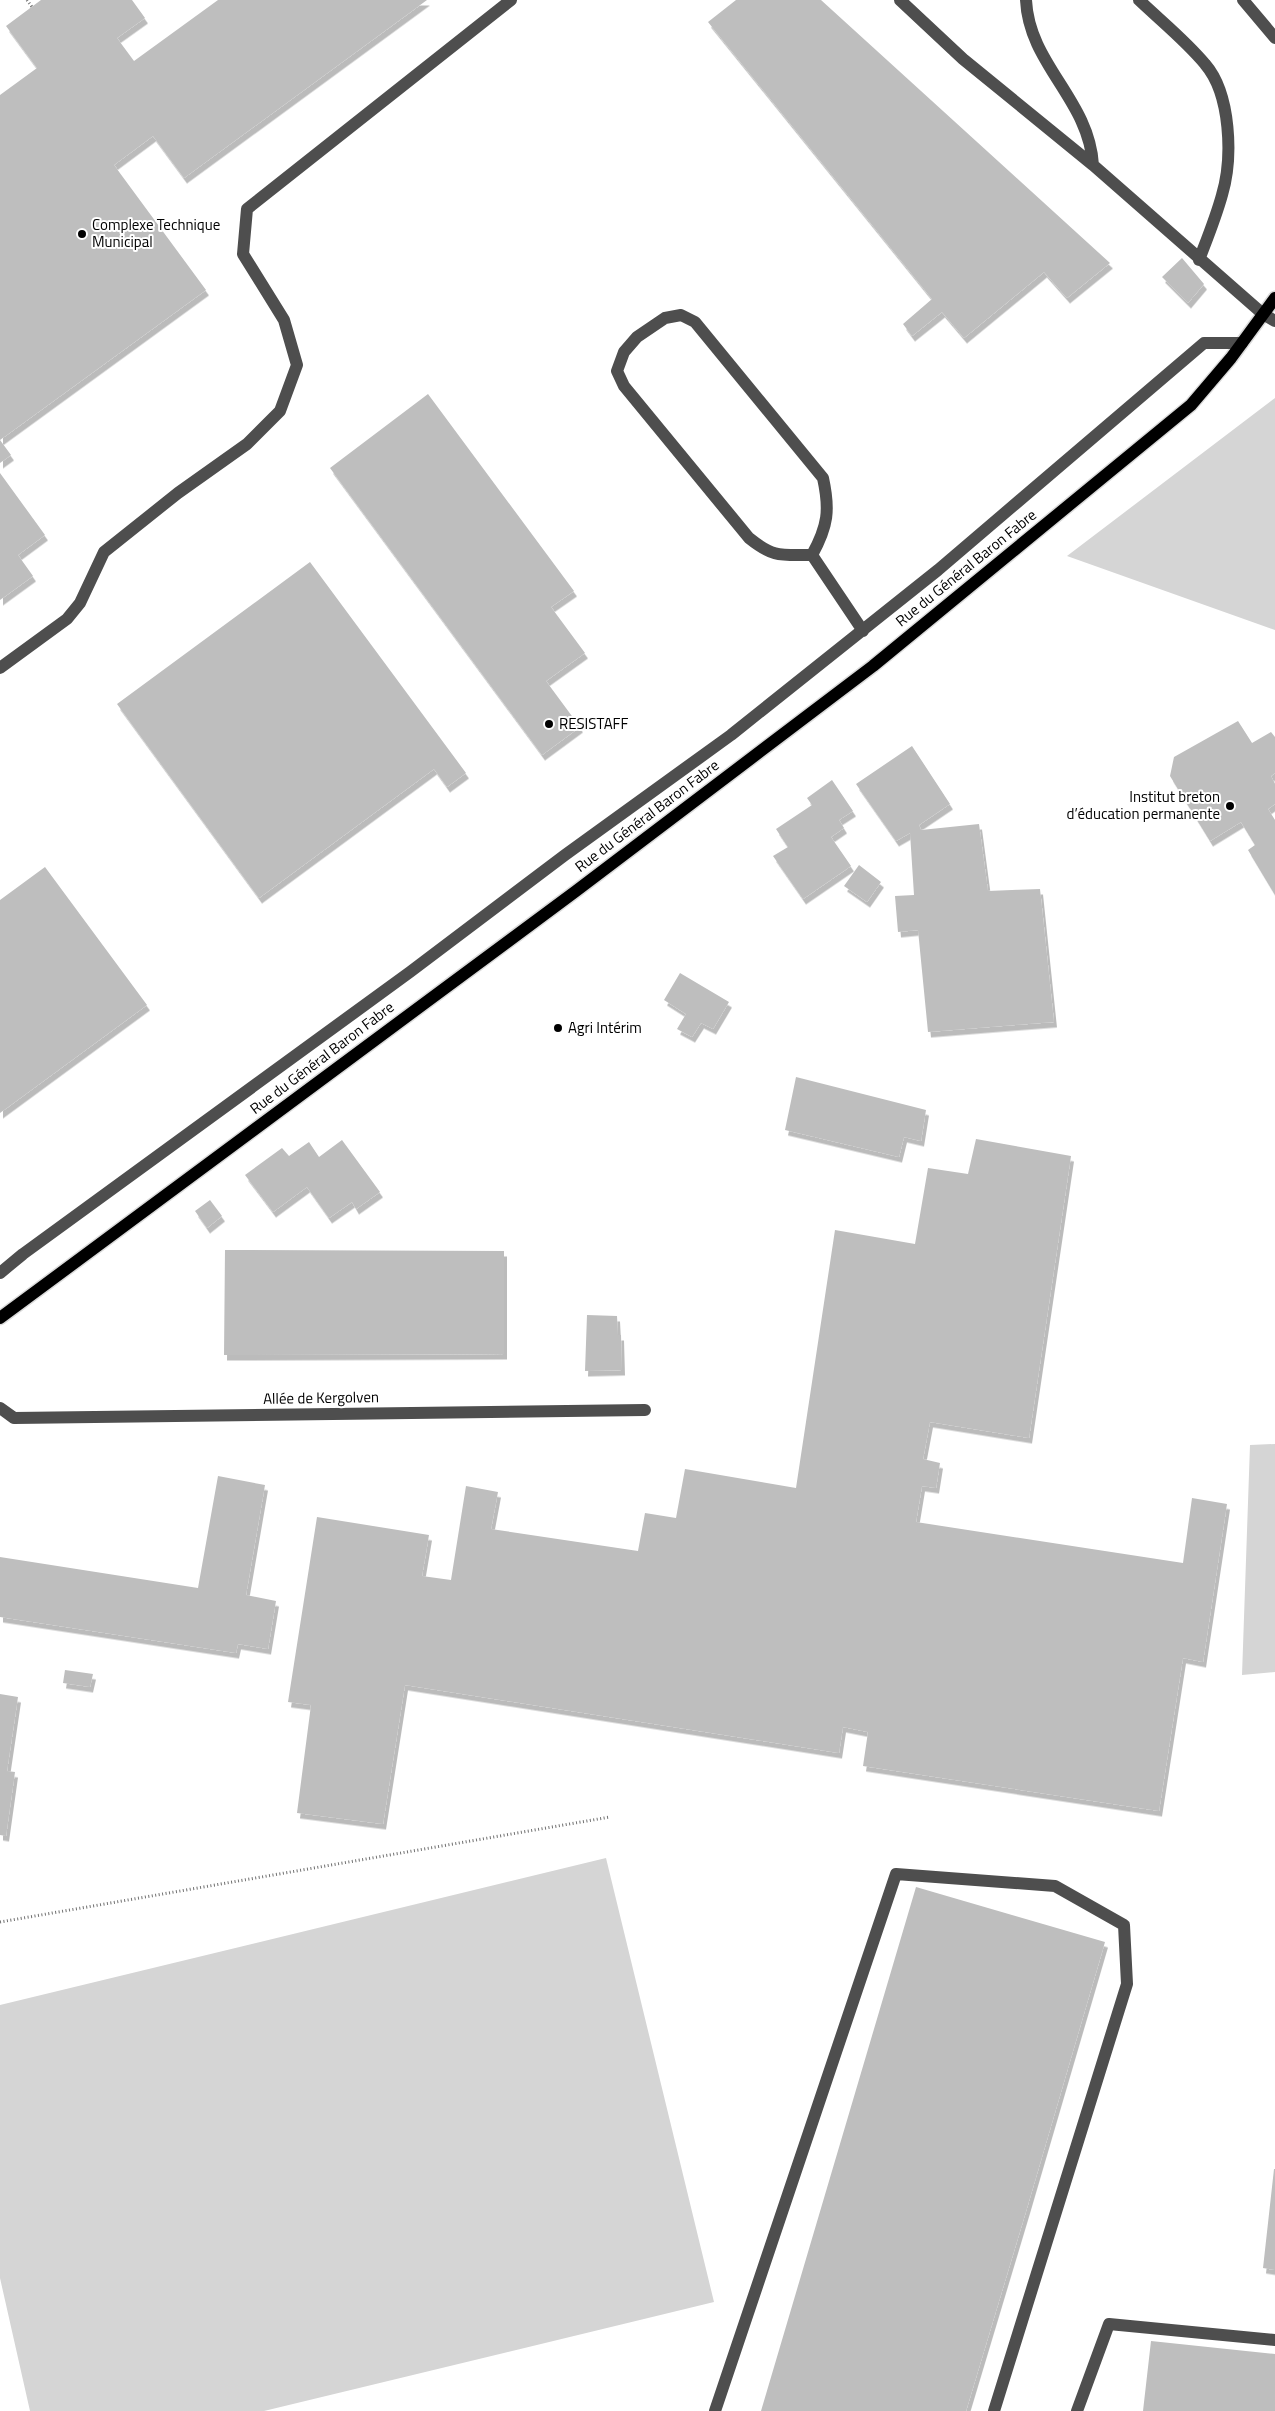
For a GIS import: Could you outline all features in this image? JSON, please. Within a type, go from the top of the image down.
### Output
[{"type":"main road","name":"Rue du Général Baron Fabre","points":[[0,1318],[568,897],[873,666],[1191,405],[1242,343],[1275,298]]},
{"type":"street","points":[[0,668],[67,619],[80,603],[104,552],[178,493],[247,444],[280,411],[297,366],[284,320],[243,254],[247,209],[511,0]]},
{"type":"street","points":[[900,0],[964,59],[1093,165],[1199,260],[1263,314],[1275,321]]},
{"type":"street","points":[[1026,0],[1026,18],[1036,44],[1087,129],[1092,146],[1093,165]]},
{"type":"street","points":[[1139,0],[1206,64],[1222,93],[1228,134],[1227,175],[1222,195],[1199,260]]},
{"type":"street","points":[[1243,0],[1275,38]]},
{"type":"street","points":[[681,316],[695,322],[823,478],[829,504],[822,537],[812,555],[784,555],[767,552],[749,538],[624,386],[617,371],[624,352],[637,336],[665,318],[681,316]]},
{"type":"street","points":[[0,1273],[23,1254],[402,978],[565,855],[731,735],[863,631],[1050,476],[1204,343],[1242,343]]},
{"type":"street","points":[[812,555],[863,631]]},
{"type":"street","name":"Allée de Kergolven","points":[[0,1408],[14,1418],[645,1410]]},
{"type":"street","points":[[715,2411],[896,1874],[1055,1886],[1124,1925],[1127,1984],[994,2411]]},
{"type":"street","points":[[1077,2411],[1108,2324],[1275,2340]]},
{"type":"path","points":[[27,0],[32,7]]},
{"type":"path","points":[[0,1922],[610,1817]]},
{"type":"shaded area","points":[[1275,398],[1275,630],[1067,556]]},
{"type":"shaded area","points":[[1275,1444],[1275,1672],[1242,1675],[1250,1445]]},
{"type":"shaded area","points":[[606,1858],[714,2302],[264,2411],[30,2411],[0,2278],[0,2005]]},
{"type":"building","name":"Complexe Technique Municipal","points":[[41,0],[132,0],[145,18],[117,38],[134,61],[218,0],[427,0],[184,178],[153,136],[114,165],[206,290],[0,440],[0,95],[37,68],[6,26]]},
{"type":"building","points":[[736,0],[821,0],[1110,263],[1067,298],[1044,272],[964,338],[942,312],[912,336],[903,324],[932,299],[708,22]]},
{"type":"building","points":[[1182,258],[1204,284],[1188,303],[1162,277]]},
{"type":"building","points":[[428,394],[574,591],[551,607],[585,653],[546,681],[580,727],[542,755],[330,468]]},
{"type":"building","points":[[0,440],[11,455],[0,463]]},
{"type":"building","points":[[0,473],[45,535],[18,555],[33,576],[0,600]]},
{"type":"building","points":[[310,562],[466,773],[447,787],[434,769],[259,898],[117,704]]},
{"type":"building","name":"Institut breton d’éducation permanente","points":[[1238,721],[1252,743],[1271,732],[1275,737],[1275,773],[1271,776],[1275,784],[1275,804],[1268,809],[1275,820],[1275,895],[1248,850],[1255,845],[1241,822],[1210,841],[1170,776],[1174,757]]},
{"type":"building","points":[[912,746],[950,804],[919,825],[921,830],[979,824],[988,891],[1040,889],[1054,1022],[928,1032],[918,930],[898,932],[895,896],[914,895],[910,833],[896,841],[856,784]]},
{"type":"building","points":[[832,780],[853,811],[839,820],[844,828],[831,837],[851,866],[803,899],[773,856],[788,847],[776,829],[812,805],[807,798]]},
{"type":"building","points":[[859,865],[881,882],[867,902],[844,886]]},
{"type":"building","points":[[45,867],[147,1005],[0,1113],[0,900]]},
{"type":"building","points":[[680,973],[729,1002],[713,1029],[701,1023],[692,1037],[677,1029],[686,1014],[664,1000]]},
{"type":"building","points":[[796,1077],[926,1110],[921,1141],[904,1137],[899,1157],[785,1130]]},
{"type":"building","points":[[976,1139],[1071,1156],[1029,1438],[930,1422],[923,1459],[940,1463],[936,1488],[922,1486],[916,1522],[1183,1563],[1192,1498],[1227,1504],[1203,1662],[1183,1658],[1159,1811],[863,1766],[868,1732],[843,1727],[839,1753],[405,1685],[383,1824],[297,1813],[311,1705],[288,1702],[317,1517],[429,1535],[422,1576],[451,1580],[466,1486],[498,1492],[491,1529],[638,1551],[645,1513],[676,1518],[685,1469],[796,1488],[835,1230],[915,1244],[928,1168],[968,1174]]},
{"type":"building","points":[[342,1140],[380,1192],[356,1209],[352,1202],[329,1218],[307,1187],[273,1212],[245,1175],[282,1148],[289,1156],[309,1142],[319,1157]]},
{"type":"building","points":[[210,1200],[222,1216],[207,1228],[195,1211]]},
{"type":"building","points":[[225,1250],[504,1251],[504,1354],[224,1355]]},
{"type":"building","points":[[587,1315],[617,1316],[618,1335],[621,1335],[622,1370],[585,1371]]},
{"type":"building","points":[[218,1476],[265,1485],[246,1595],[276,1601],[268,1649],[238,1644],[236,1653],[0,1617],[0,1557],[198,1588]]},
{"type":"building","points":[[65,1670],[93,1674],[90,1687],[63,1683]]},
{"type":"building","points":[[0,1694],[18,1697],[7,1771],[15,1772],[6,1836],[0,1835]]},
{"type":"building","points":[[916,1887],[1105,1942],[1027,2208],[966,2411],[761,2411]]},
{"type":"building","points":[[1275,2169],[1275,2270],[1263,2268]]},
{"type":"building","points":[[1151,2341],[1275,2354],[1275,2411],[1143,2411]]},
{"type":"place","name":"Complexe Technique Municipal","points":[[82,234]]},
{"type":"place","name":"RESISTAFF","points":[[549,724]]},
{"type":"place","name":"Institut breton d’éducation permanente","points":[[1230,806]]},
{"type":"place","name":"Agri Intérim","points":[[558,1028]]}]
